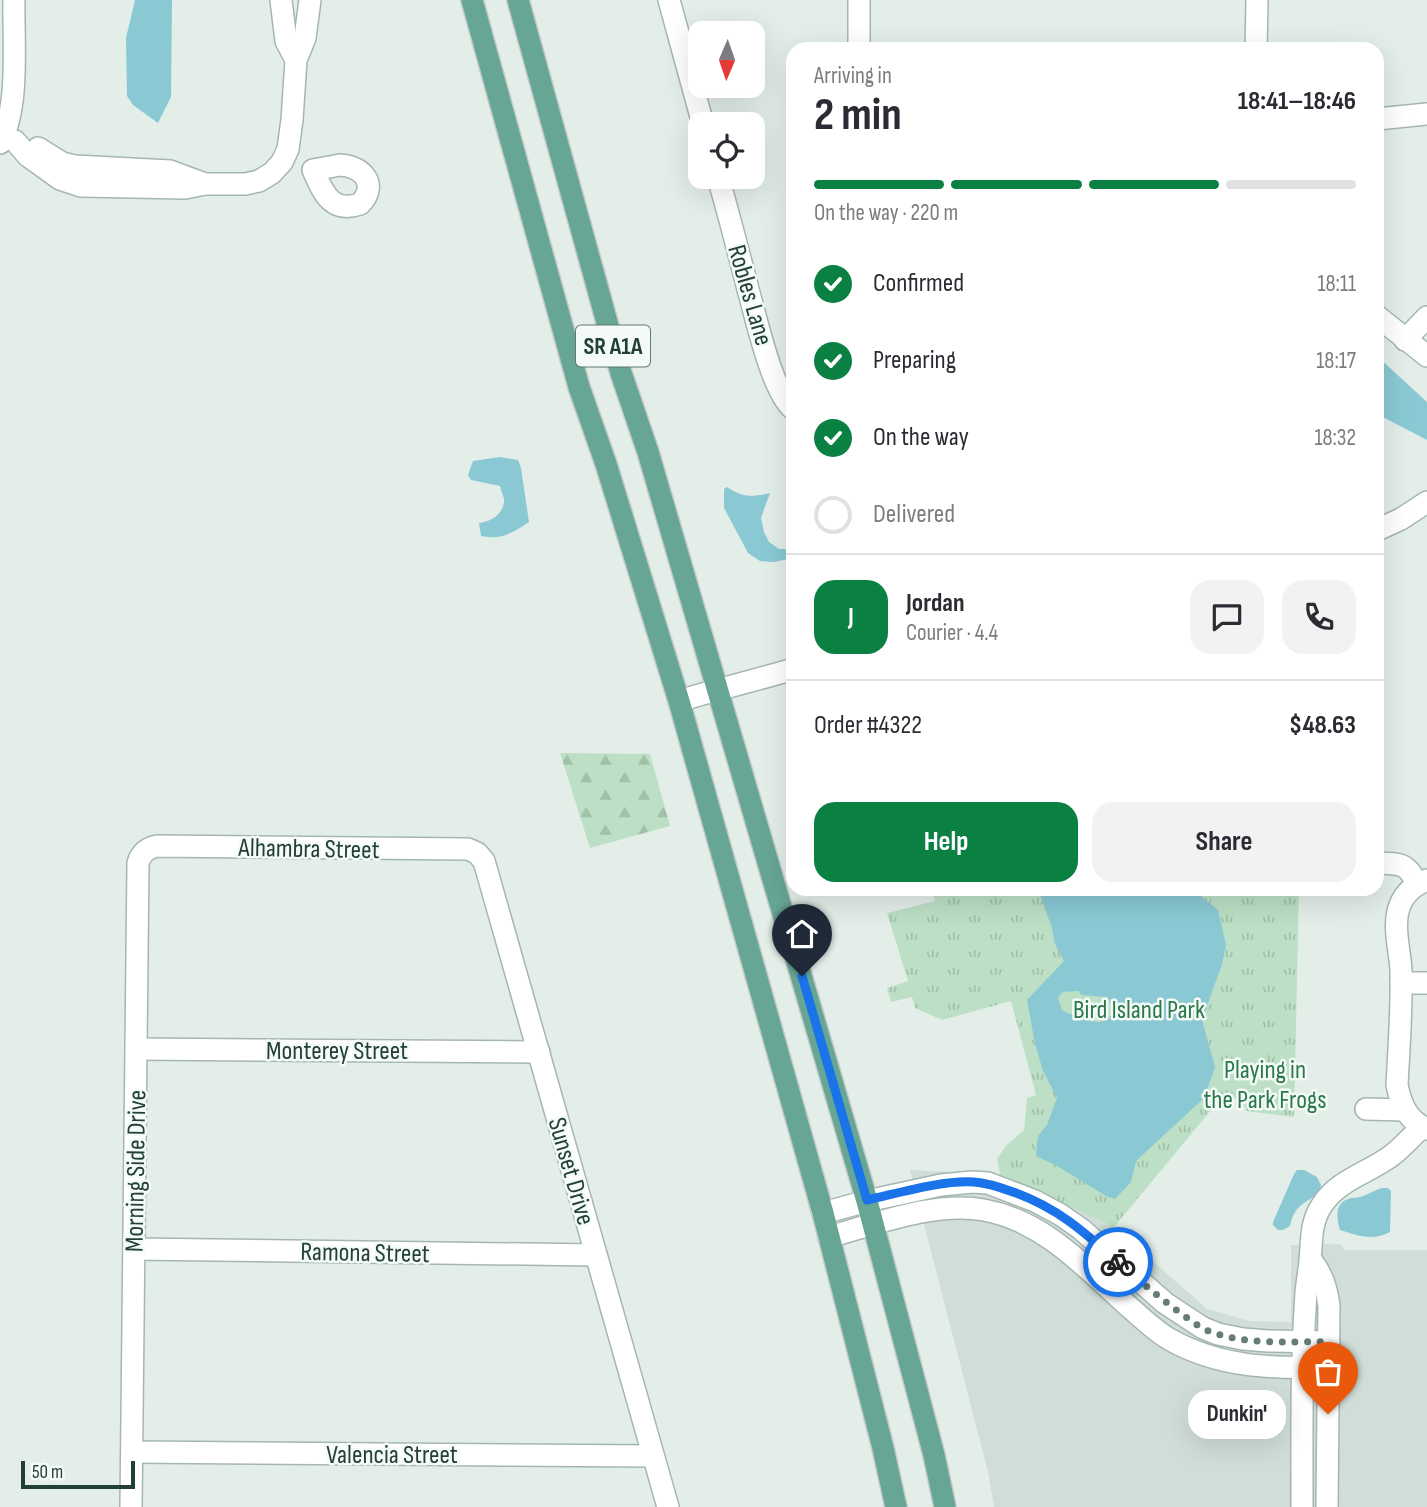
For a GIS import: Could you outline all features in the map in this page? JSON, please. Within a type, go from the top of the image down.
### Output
[{"type":"main road","name":"SR A1A","points":[[472,0],[579,387],[606,464],[679,701],[823,1213],[896,1507]]},
{"type":"main road","name":"SR A1A","points":[[518,0],[621,373],[648,452],[867,1200],[934,1455],[945,1507]]},
{"type":"street","points":[[14,0],[13,99],[6,140],[33,145],[62,163],[98,177],[170,171],[205,184],[245,184],[259,181],[272,173],[285,156],[292,120],[296,61],[305,38],[310,0]]},
{"type":"street","points":[[281,0],[286,41],[296,61]]},
{"type":"street","points":[[668,0],[700,112]]},
{"type":"street","points":[[859,0],[859,42]]},
{"type":"street","points":[[1256,42],[1257,0]]},
{"type":"street","points":[[1384,118],[1427,114]]},
{"type":"street","points":[[285,156],[313,170]]},
{"type":"street","name":"Robles Lane","points":[[721,189],[760,334],[778,388],[786,401]]},
{"type":"street","points":[[1405,341],[1427,317]]},
{"type":"street","points":[[1384,322],[1427,356]]},
{"type":"street","points":[[1384,527],[1427,502]]},
{"type":"street","points":[[679,701],[786,672]]},
{"type":"street","name":"Alhambra Street","points":[[157,846],[461,849]]},
{"type":"street","name":"Morning Side Drive","points":[[131,1507],[138,863],[146,850],[157,846]]},
{"type":"street","name":"Sunset Drive","points":[[461,849],[477,853],[484,861],[668,1507]]},
{"type":"street","points":[[1301,1507],[1306,1289],[1314,1220],[1322,1204],[1344,1182],[1393,1155],[1424,1128],[1404,1110],[1397,1086],[1401,983],[1396,916],[1400,903],[1417,886],[1405,866],[1384,863]]},
{"type":"street","points":[[1401,983],[1427,983]]},
{"type":"street","name":"Monterey Street","points":[[136,1049],[539,1052]]},
{"type":"street","points":[[1366,1109],[1404,1110]]},
{"type":"street","points":[[823,1213],[867,1200],[941,1185],[972,1182],[988,1184],[1035,1200],[1061,1215],[1081,1229],[1166,1303],[1203,1328],[1243,1339],[1329,1342]]},
{"type":"street","points":[[829,1237],[933,1210],[984,1210],[1034,1228],[1059,1244],[1143,1319],[1167,1338],[1193,1351],[1249,1366],[1329,1368]]},
{"type":"street","name":"Ramona Street","points":[[134,1249],[596,1255]]},
{"type":"street","points":[[1090,1271],[1106,1252]]},
{"type":"street","points":[[1311,1260],[1327,1289],[1329,1306],[1327,1507]]},
{"type":"street","name":"Valencia Street","points":[[132,1452],[653,1456]]},
{"type":"shaded area","points":[[910,1170],[1000,1174],[1114,1227],[1207,1309],[1250,1321],[1291,1322],[1291,1245],[1340,1244],[1345,1250],[1427,1250],[1427,1507],[994,1507],[988,1472]]},
{"type":"green space","points":[[560,753],[650,754],[670,826],[590,848]]},
{"type":"green space","name":"Bird Island Park","points":[[934,896],[1299,896],[1294,1117],[1247,1111],[1240,1099],[1221,1098],[1114,1227],[1000,1174],[997,1159],[1006,1146],[1024,1130],[1027,1098],[1036,1095],[1011,1001],[942,1020],[915,1008],[912,997],[891,1002],[887,988],[908,981],[887,913],[935,901]]},
{"type":"water","points":[[135,0],[172,0],[171,97],[158,123],[133,105],[127,96],[126,38]]},
{"type":"water","points":[[1384,362],[1427,402],[1427,440],[1384,418]]},
{"type":"water","points":[[500,457],[518,460],[529,522],[506,535],[481,536],[479,523],[496,516],[502,509],[504,499],[500,486],[471,480],[468,475],[473,461]]},
{"type":"water","points":[[727,487],[748,496],[770,493],[761,518],[764,532],[769,542],[779,549],[786,549],[786,559],[760,561],[748,553],[724,508],[724,489]]},
{"type":"water","points":[[1041,896],[1201,896],[1218,910],[1226,945],[1202,1020],[1215,1067],[1204,1098],[1136,1161],[1131,1182],[1115,1199],[1036,1156],[1038,1136],[1047,1125],[1057,1098],[1043,1071],[1027,1000],[1064,961],[1055,944]],"holes":[[[1078,991],[1082,995],[1107,997],[1113,1009],[1107,1019],[1099,1022],[1062,1010],[1058,998],[1062,992]]]},
{"type":"water","points":[[1297,1170],[1304,1170],[1317,1177],[1321,1185],[1320,1191],[1298,1209],[1290,1226],[1278,1230],[1273,1222]]},
{"type":"water","points":[[1382,1188],[1391,1191],[1390,1232],[1371,1237],[1340,1230],[1340,1204]]},
{"type":"way so far","points":[[1118,1262],[1166,1303],[1203,1328],[1218,1334],[1268,1341],[1329,1342],[1328,1414]]},
{"type":"place","name":"Dunkin'","points":[[1328,1414]]},
{"type":"route","points":[[802,976],[867,1200],[941,1185],[972,1182],[988,1184],[1035,1200],[1061,1215],[1118,1262]]},
{"type":"park label","name":"Playing in the Park Frogs","points":[[1265,1084]]}]
